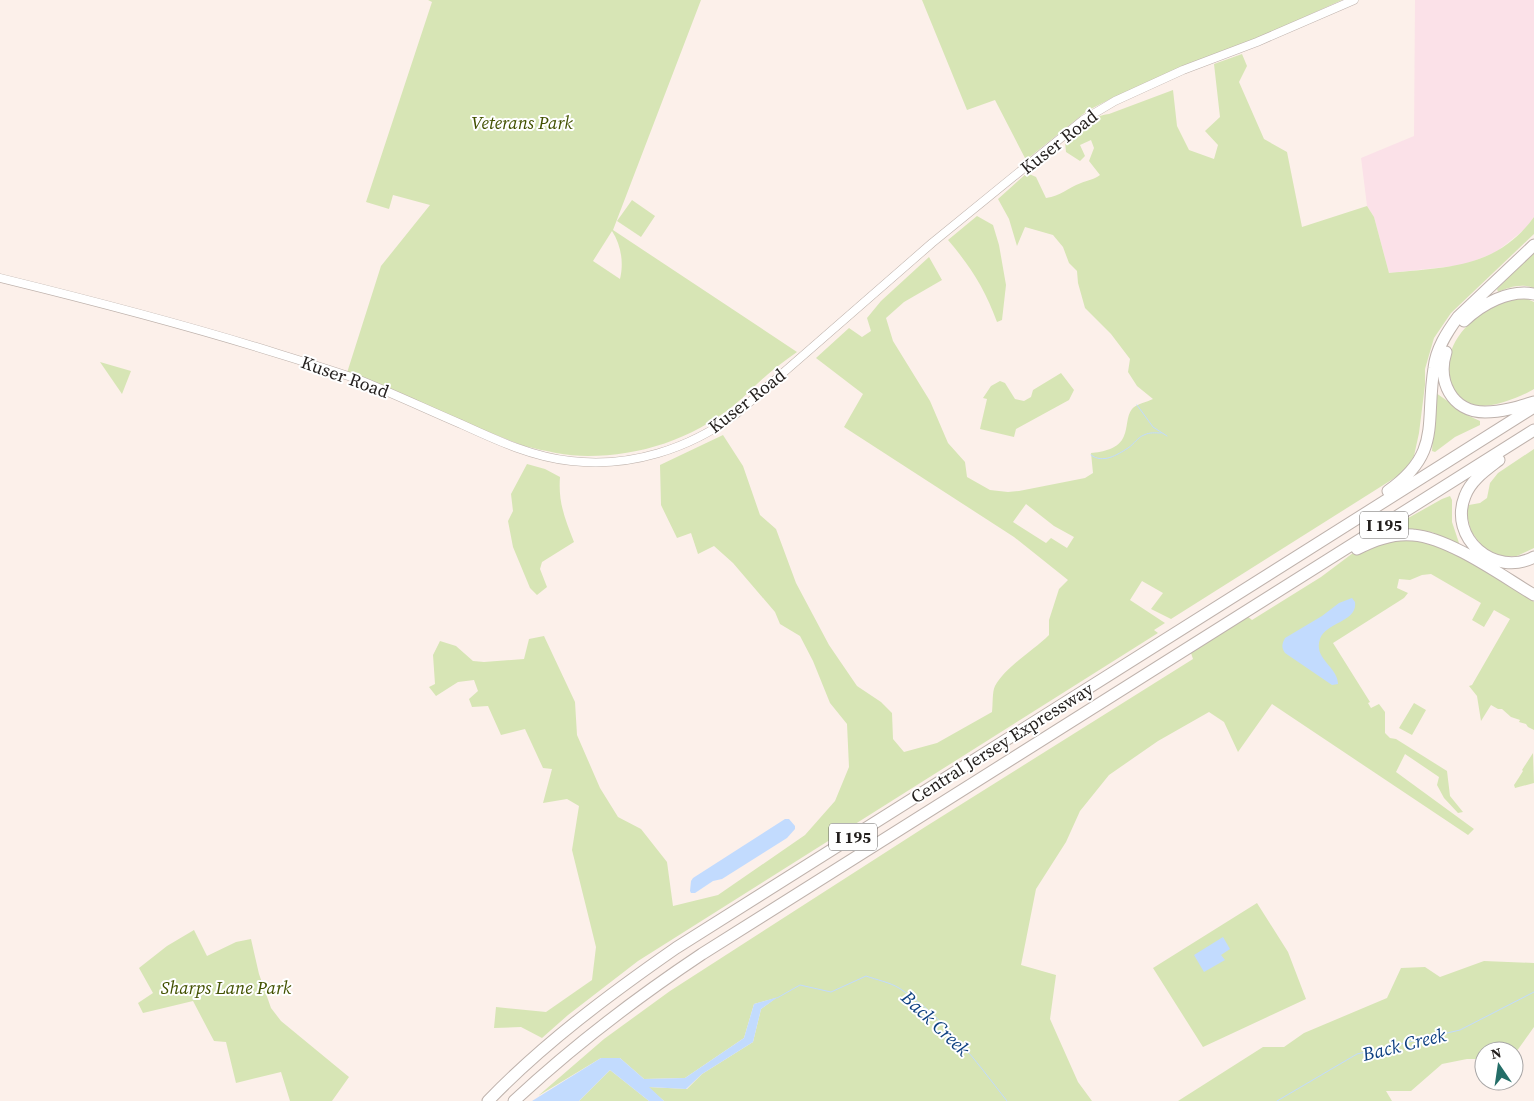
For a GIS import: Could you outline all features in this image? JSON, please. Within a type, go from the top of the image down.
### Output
[{"type":"highway","points":[[1234,596],[1402,481],[1409,474],[1421,458],[1428,440],[1434,369],[1443,339],[1458,317],[1534,245]]},
{"type":"highway","points":[[1534,294],[1519,293],[1499,298],[1470,316],[1456,331],[1451,340],[1446,350],[1442,369],[1448,391],[1457,402],[1469,409],[1484,412],[1497,411],[1534,402]]},
{"type":"highway","name":"Central Jersey Expressway","points":[[488,1101],[586,1014],[676,948],[1534,407]]},
{"type":"highway","points":[[1534,430],[1473,482],[1464,496],[1461,513],[1467,538],[1483,554],[1506,563],[1523,562],[1534,557]]},
{"type":"highway","name":"Central Jersey Expressway","points":[[514,1101],[589,1037],[687,964],[1534,430]]},
{"type":"highway","points":[[1234,619],[1359,548],[1381,539],[1404,535],[1423,536],[1457,550],[1534,596]]},
{"type":"street","name":"Kuser Road","points":[[0,278],[189,326],[334,372],[365,383],[482,434],[534,454],[582,462],[614,462],[642,458],[688,442],[717,428],[736,414],[932,243],[1083,120],[1115,101],[1183,70],[1257,42],[1354,0]]},
{"type":"shaded area","points":[[1415,0],[1534,0],[1534,217],[1525,229],[1496,252],[1464,265],[1389,273],[1374,217],[1367,206],[1361,158],[1414,136]]},
{"type":"green space","name":"Veterans Park","points":[[428,0],[701,0],[613,230],[797,352],[770,372],[742,399],[700,428],[646,449],[607,455],[572,455],[524,446],[346,376],[381,266],[430,205],[393,195],[389,209],[366,202],[432,2]],"holes":[[[612,231],[622,260],[620,279],[593,261]]]},
{"type":"green space","points":[[922,0],[1342,0],[1238,47],[1114,97],[1087,111],[1026,160],[995,100],[967,110]]},
{"type":"green space","points":[[1242,54],[1247,66],[1239,82],[1264,139],[1287,152],[1302,227],[1367,206],[1374,217],[1389,273],[1450,266],[1487,256],[1503,247],[1519,234],[1534,217],[1534,234],[1451,313],[1434,338],[1425,369],[1419,433],[1414,456],[1404,472],[1171,619],[1151,609],[1163,593],[1142,581],[1130,600],[1165,623],[1154,630],[1158,633],[638,961],[568,1015],[542,1038],[521,1027],[494,1028],[496,1007],[546,1012],[592,980],[596,947],[572,850],[579,806],[567,799],[543,803],[552,769],[543,768],[525,729],[501,735],[488,706],[472,707],[469,699],[478,691],[474,680],[458,682],[436,696],[429,687],[435,684],[433,655],[440,641],[456,646],[473,661],[484,662],[524,659],[529,639],[544,636],[575,702],[577,735],[600,788],[618,817],[641,829],[667,862],[673,906],[718,895],[805,835],[835,801],[849,767],[847,724],[830,703],[813,661],[800,636],[780,624],[775,612],[733,563],[714,546],[698,554],[691,533],[677,538],[661,505],[660,465],[723,435],[743,466],[760,515],[776,529],[796,583],[829,645],[857,686],[881,702],[892,713],[893,739],[904,752],[937,743],[992,712],[994,689],[1000,679],[1013,665],[1049,635],[1049,620],[1059,589],[1068,580],[1014,537],[844,427],[863,394],[816,358],[849,328],[862,337],[871,331],[867,318],[881,301],[929,257],[942,280],[904,302],[886,318],[893,341],[930,401],[948,443],[965,462],[967,477],[990,490],[1008,492],[1085,478],[1093,473],[1091,453],[1115,447],[1124,436],[1132,409],[1139,404],[1153,399],[1137,386],[1128,372],[1130,359],[1111,334],[1085,308],[1078,283],[1077,271],[1069,263],[1063,247],[1053,235],[1025,227],[1017,246],[1009,219],[998,199],[1027,173],[1036,177],[1046,198],[1056,196],[1076,185],[1097,177],[1100,175],[1089,161],[1094,148],[1091,140],[1080,145],[1085,156],[1080,161],[1066,152],[1065,142],[1085,124],[1102,115],[1173,90],[1177,126],[1189,150],[1214,159],[1218,145],[1205,131],[1220,117],[1214,64]],"holes":[[[1026,504],[1054,526],[1074,537],[1067,548],[1051,538],[1046,543],[1013,522]]]},
{"type":"green space","points":[[632,200],[655,216],[641,237],[617,221]]},
{"type":"green space","points":[[977,216],[993,225],[999,245],[1006,285],[1002,320],[997,322],[988,299],[977,279],[948,240]]},
{"type":"green space","points":[[1534,252],[1534,288],[1516,286],[1498,292],[1497,289]]},
{"type":"green space","points":[[1525,298],[1534,302],[1534,389],[1513,399],[1486,406],[1478,406],[1465,401],[1456,393],[1452,386],[1449,369],[1450,356],[1460,334],[1479,315],[1490,308],[1502,302]]},
{"type":"green space","points":[[100,362],[131,371],[122,394]]},
{"type":"green space","points":[[1061,373],[1074,390],[1069,400],[1016,429],[1014,437],[980,429],[987,399],[983,398],[991,386],[1000,381],[1005,383],[1015,399],[1024,401],[1031,397],[1033,390]]},
{"type":"green space","points":[[1436,393],[1469,416],[1480,421],[1480,425],[1455,437],[1435,452],[1432,451]]},
{"type":"green space","points":[[1534,449],[1534,548],[1517,556],[1500,557],[1484,549],[1471,531],[1466,511],[1469,505],[1480,503],[1487,498],[1490,483],[1498,473]]},
{"type":"green space","points":[[527,464],[545,469],[560,477],[561,502],[574,542],[542,562],[540,569],[547,587],[537,595],[530,588],[513,547],[508,521],[513,511],[511,494]]},
{"type":"green space","points":[[1450,496],[1452,500],[1452,522],[1459,543],[1456,545],[1432,532],[1397,530],[1396,527],[1401,522]]},
{"type":"green space","points":[[1389,538],[1428,540],[1498,577],[1534,602],[1534,730],[1526,724],[1519,722],[1520,720],[1511,717],[1502,709],[1491,705],[1481,721],[1477,696],[1469,686],[1472,685],[1510,619],[1494,610],[1484,627],[1472,620],[1481,603],[1431,574],[1422,575],[1410,580],[1399,579],[1397,588],[1408,593],[1404,598],[1333,643],[1370,702],[1368,703],[1371,708],[1379,704],[1385,712],[1385,733],[1390,738],[1396,739],[1447,771],[1450,796],[1463,812],[1458,813],[1444,798],[1437,785],[1439,777],[1405,754],[1396,772],[1474,829],[1468,835],[1272,704],[1238,752],[1224,722],[1209,712],[1158,741],[1109,775],[1080,811],[1066,842],[1036,889],[1021,965],[1056,975],[1050,1019],[1078,1082],[1092,1101],[664,1101],[648,1087],[687,1089],[702,1074],[753,1042],[761,1009],[776,998],[754,1004],[744,1038],[685,1078],[644,1079],[620,1058],[601,1058],[538,1096],[604,1039],[670,991],[925,827],[1193,659],[1191,653],[1247,616],[1252,620],[1321,577],[1357,550]]},
{"type":"green space","points":[[1414,703],[1426,710],[1412,735],[1399,728]]},
{"type":"green space","points":[[1533,753],[1534,783],[1515,788],[1514,785]]},
{"type":"green space","points":[[1257,903],[1288,952],[1306,999],[1203,1047],[1153,968]]},
{"type":"green space","name":"Sharps Lane Park","points":[[194,930],[207,956],[236,942],[251,939],[259,974],[271,1008],[281,1021],[349,1077],[332,1101],[290,1101],[281,1072],[236,1083],[226,1042],[214,1041],[193,1001],[143,1013],[138,1003],[153,993],[139,968],[167,946]]},
{"type":"green space","points":[[1484,961],[1534,963],[1534,1027],[1524,1041],[1474,1041],[1474,1059],[1442,1064],[1411,1091],[1386,1091],[1392,1101],[1178,1101],[1263,1047],[1284,1047],[1304,1033],[1387,998],[1401,968],[1425,967],[1440,977]]},
{"type":"green space","points":[[610,1070],[649,1101],[579,1101]]},
{"type":"water","points":[[1352,598],[1355,602],[1355,609],[1352,614],[1328,629],[1320,639],[1320,652],[1337,678],[1338,684],[1332,685],[1285,653],[1283,644],[1285,638],[1322,616],[1339,603]]},
{"type":"water","points":[[785,819],[789,819],[795,826],[795,829],[787,838],[722,879],[713,881],[695,893],[691,893],[691,881],[693,878]]},
{"type":"water","points":[[1223,937],[1230,949],[1221,955],[1225,960],[1204,972],[1194,955]]},
{"type":"water","points":[[778,997],[761,1009],[753,1042],[702,1074],[686,1089],[649,1087],[664,1101],[649,1101],[610,1070],[579,1101],[532,1101],[601,1058],[620,1058],[644,1079],[685,1078],[744,1038],[754,1004]]},
{"type":"waterway","points":[[1137,405],[1153,427],[1167,436]]},
{"type":"waterway","points":[[1091,455],[1100,459],[1110,458],[1128,448],[1146,434],[1161,433]]},
{"type":"waterway","name":"Back Creek","points":[[777,998],[800,985],[831,992],[866,976],[895,986],[915,999],[944,1025],[1007,1101]]},
{"type":"waterway","name":"Back Creek","points":[[1277,1101],[1357,1054],[1460,1030],[1534,992]]}]
